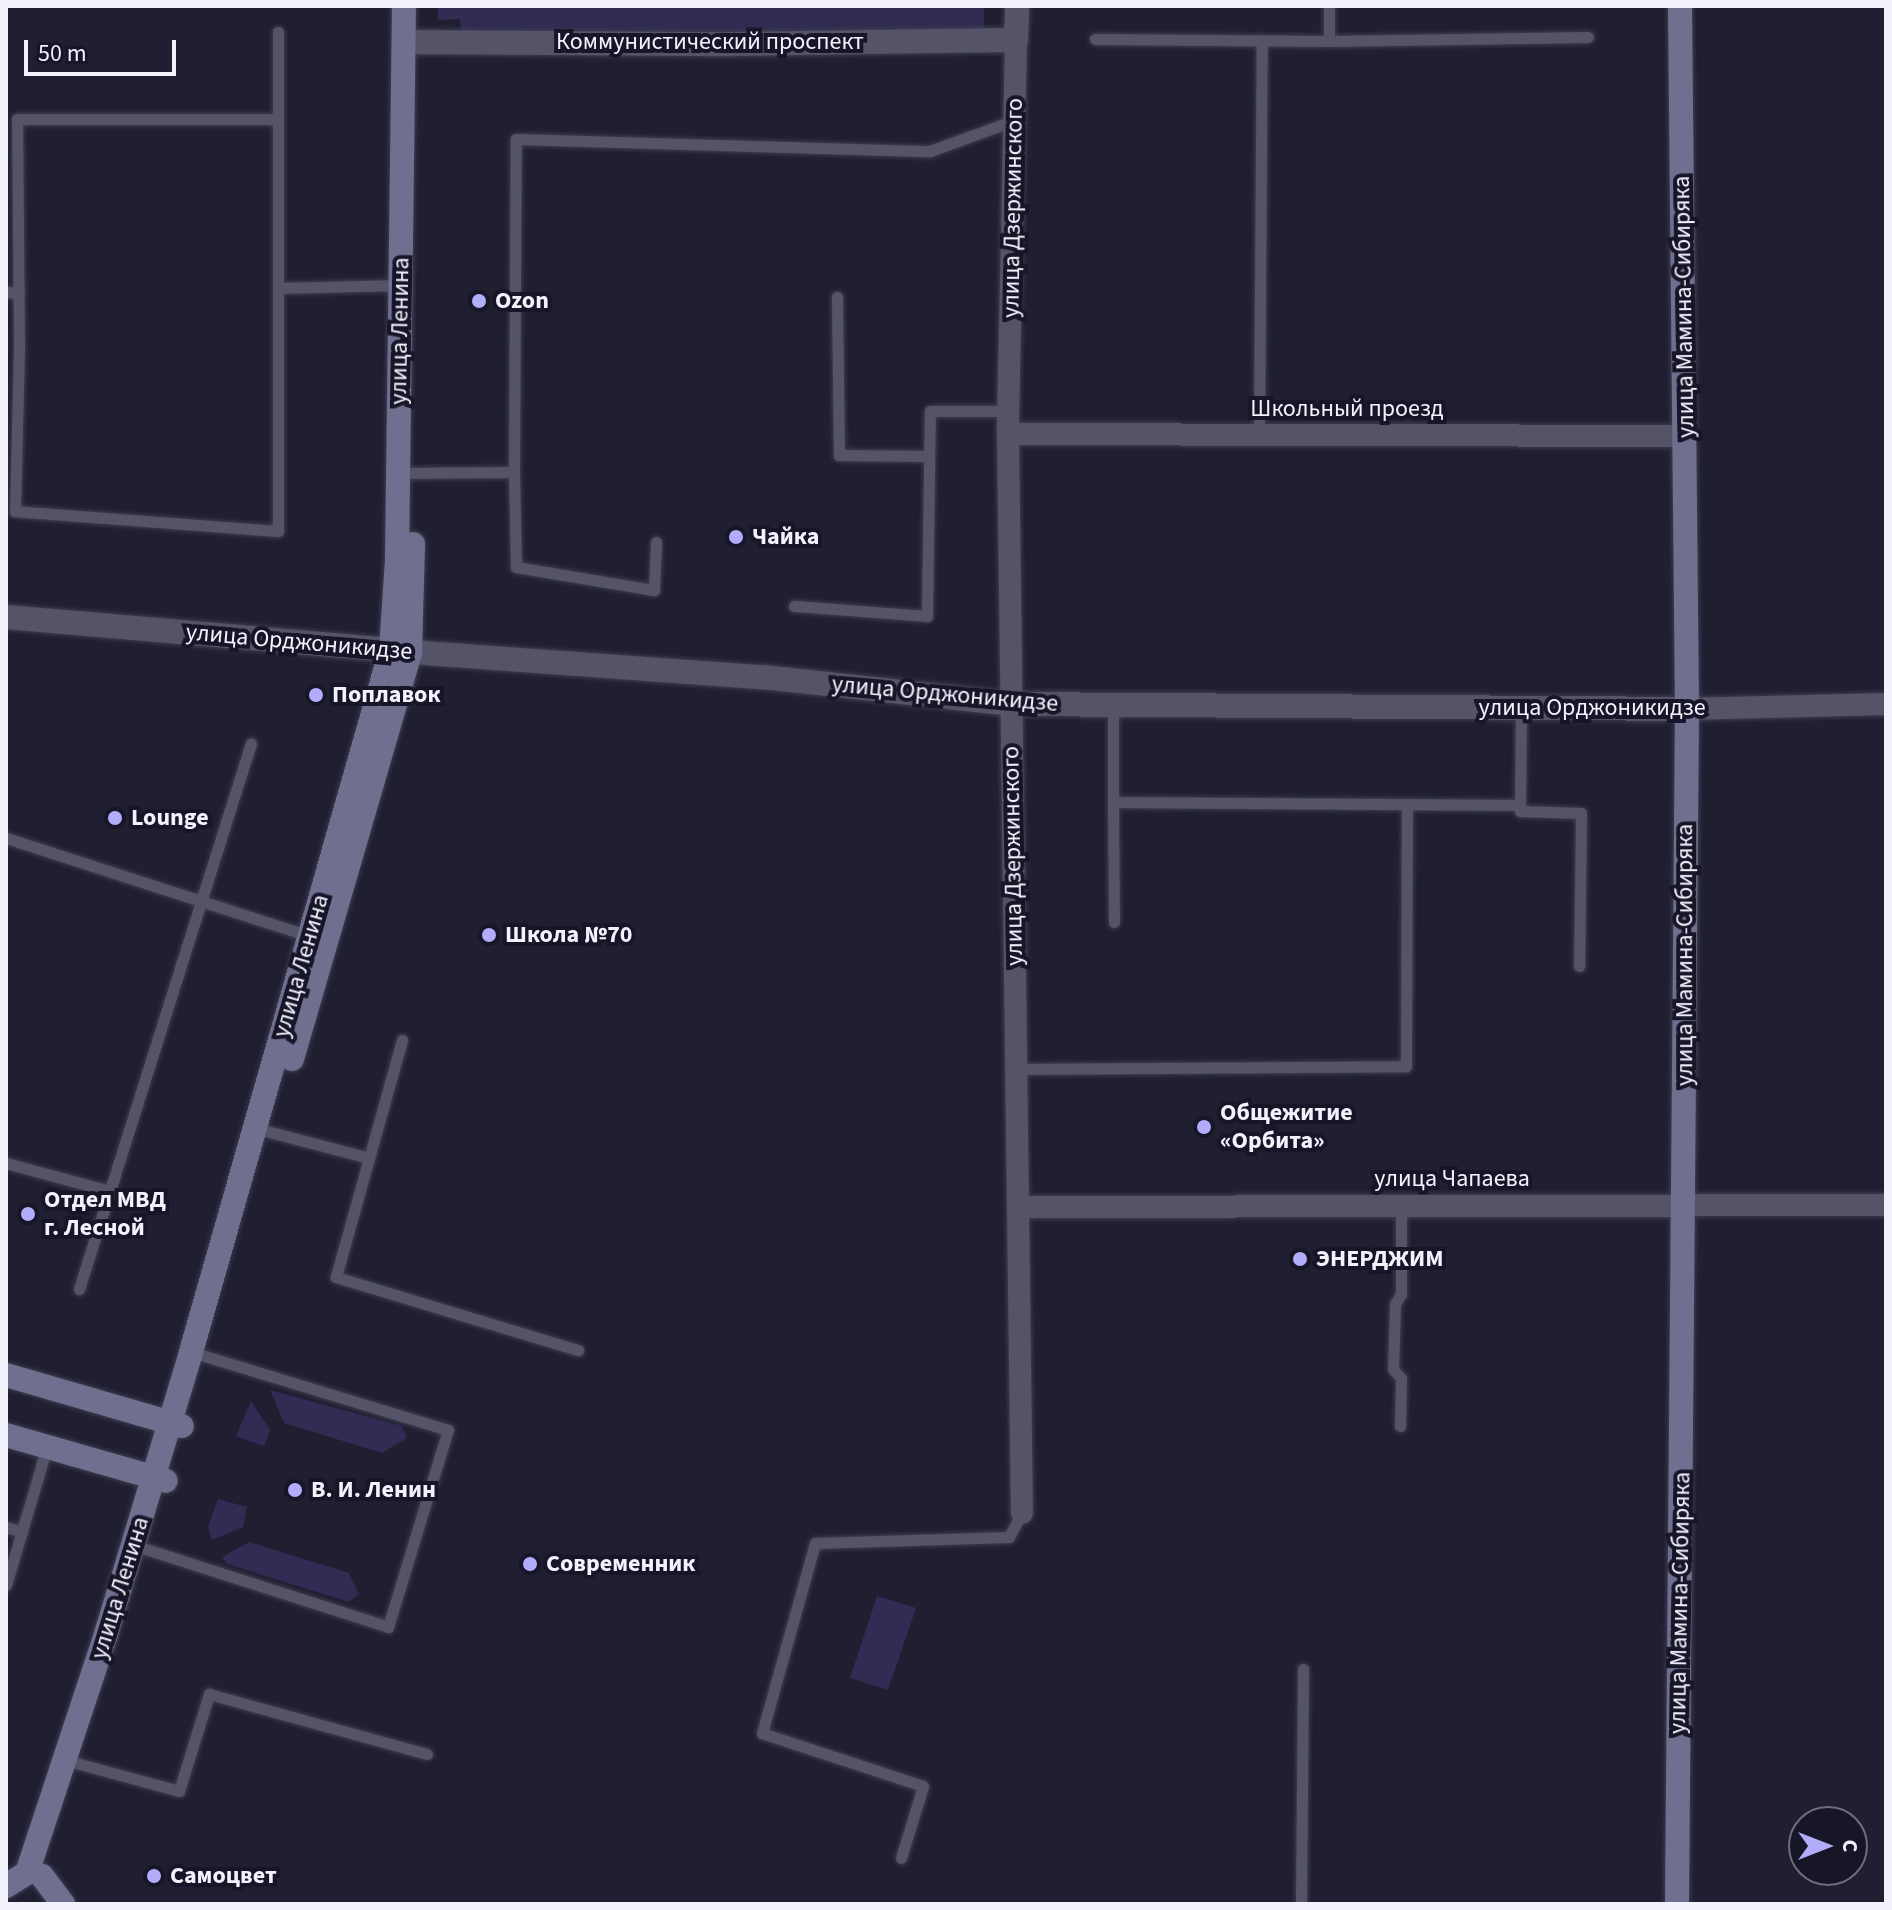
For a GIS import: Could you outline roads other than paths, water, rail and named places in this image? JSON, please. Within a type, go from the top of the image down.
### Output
[{"type":"main road","name":"улица Ленина","points":[[25,1878],[148,1550],[160,1479],[176,1425],[207,1356],[262,1130],[401,651],[410,42],[404,6]]},
{"type":"main road","points":[[410,42],[417,6]]},
{"type":"main road","name":"улица Мамина-Сибиряка","points":[[1677,1904],[1687,709],[1680,6]]},
{"type":"main road","points":[[6,1375],[176,1425]]},
{"type":"main road","points":[[6,1435],[160,1479]]},
{"type":"main road","points":[[63,1904],[25,1878],[76,1763],[148,1550]]},
{"type":"street","name":"улица Дзержинского","points":[[1017,6],[1009,422],[1022,1513]]},
{"type":"street","name":"Коммунистический проспект","points":[[410,42],[730,44],[1016,40]]},
{"type":"street","name":"Школьный проезд","points":[[1009,422],[1259,434],[1686,436]]},
{"type":"street","name":"улица Орджоникидзе","points":[[6,617],[401,651],[763,677],[1011,704],[1687,709],[1886,704]]},
{"type":"street","name":"улица Чапаева","points":[[1018,1207],[1886,1205]]},
{"type":"lane","points":[[1329,6],[1329,41]]},
{"type":"lane","points":[[278,32],[278,119],[278,288],[278,531],[15,511],[12,292],[17,119],[278,119]]},
{"type":"lane","points":[[1095,39],[1329,41],[1588,37]]},
{"type":"lane","points":[[1259,434],[1262,40]]},
{"type":"lane","points":[[656,542],[654,590],[516,567],[516,139],[930,151],[1015,120]]},
{"type":"lane","points":[[278,288],[407,285]]},
{"type":"lane","points":[[837,297],[839,455],[929,456]]},
{"type":"lane","points":[[794,606],[927,616],[930,411],[1009,422]]},
{"type":"lane","points":[[405,472],[514,472]]},
{"type":"lane","points":[[1113,705],[1114,922]]},
{"type":"lane","points":[[1521,708],[1520,811],[1581,813],[1579,966]]},
{"type":"lane","points":[[79,1289],[251,743]]},
{"type":"lane","points":[[1113,802],[1520,805]]},
{"type":"lane","points":[[1016,1069],[1406,1066],[1407,804]]},
{"type":"lane","points":[[6,838],[318,939]]},
{"type":"lane","points":[[402,1040],[336,1277],[578,1350]]},
{"type":"lane","points":[[262,1130],[369,1158]]},
{"type":"lane","points":[[6,1163],[110,1191]]},
{"type":"lane","points":[[1400,1426],[1401,1378],[1393,1369],[1395,1304],[1401,1294],[1401,1205]]},
{"type":"lane","points":[[148,1550],[388,1627],[448,1430],[207,1356]]},
{"type":"lane","points":[[6,1585],[47,1447]]},
{"type":"lane","points":[[901,1858],[923,1786],[762,1733],[815,1543],[1009,1537],[1022,1513]]},
{"type":"lane","points":[[6,1527],[22,1532]]},
{"type":"lane","points":[[1301,1904],[1303,1669]]},
{"type":"lane","points":[[76,1763],[179,1791],[209,1694],[427,1754]]},
{"type":"place","name":"Ozon","points":[[479,301]]},
{"type":"place","name":"Чайка","points":[[736,537]]},
{"type":"place","name":"Поплавок","points":[[316,695]]},
{"type":"place","name":"Lounge","points":[[115,818]]},
{"type":"place","name":"Школа №70","points":[[489,935]]},
{"type":"place","name":"Общежитие «Орбита»","points":[[1204,1127]]},
{"type":"place","name":"Отдел МВД г. Лесной","points":[[28,1214]]},
{"type":"place","name":"ЭНЕРДЖИМ","points":[[1300,1259]]},
{"type":"place","name":"В. И. Ленин","points":[[295,1490]]},
{"type":"place","name":"Современник","points":[[530,1564]]},
{"type":"place","name":"Самоцвет","points":[[154,1876]]}]
